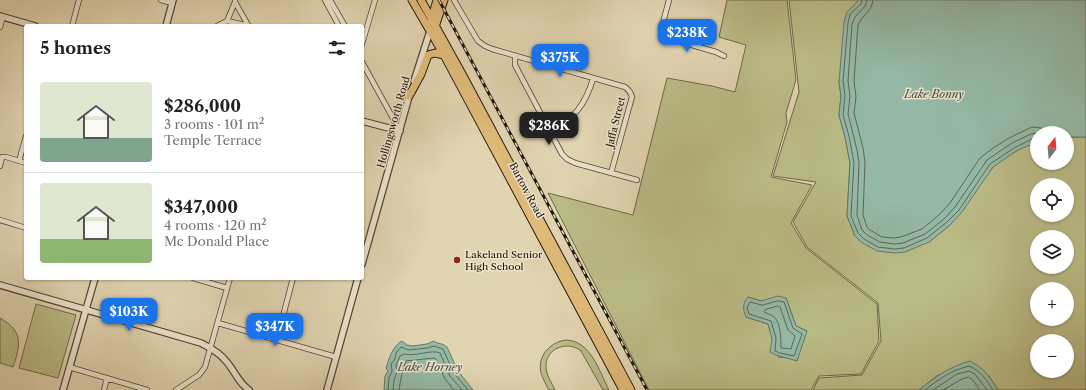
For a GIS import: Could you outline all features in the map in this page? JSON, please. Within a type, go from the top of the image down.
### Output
[{"type":"main road","name":"Bartow Road","points":[[412,0],[631,390]]},
{"type":"main road","name":"Bartow Road","points":[[421,0],[568,280],[623,390]]},
{"type":"main road","points":[[430,31],[431,19],[436,0]]},
{"type":"main road","points":[[430,31],[436,26],[444,0]]},
{"type":"main road","points":[[409,96],[421,74],[428,55],[435,53],[444,55]]},
{"type":"street","points":[[73,24],[79,0]]},
{"type":"street","points":[[161,0],[172,2],[166,24]]},
{"type":"street","points":[[324,0],[338,24]]},
{"type":"street","points":[[330,0],[344,24]]},
{"type":"street","points":[[364,37],[375,0]]},
{"type":"street","name":"Jaffa Street","points":[[454,0],[478,41],[485,46],[593,79],[625,87],[631,93],[632,97],[611,173]]},
{"type":"street","points":[[669,0],[661,28],[662,34],[667,39],[716,52],[724,56]]},
{"type":"street","points":[[227,21],[235,1]]},
{"type":"street","points":[[235,1],[248,24]]},
{"type":"street","points":[[0,27],[1,17],[27,24]]},
{"type":"street","points":[[221,24],[227,21],[240,24]]},
{"type":"street","name":"Hollingsworth Road","points":[[364,257],[409,96],[430,31]]},
{"type":"street","points":[[515,56],[515,65],[562,154],[567,159],[575,163],[636,180]]},
{"type":"street","points":[[364,66],[400,131]]},
{"type":"street","points":[[550,131],[563,124],[578,111],[587,97],[593,79]]},
{"type":"street","points":[[364,122],[400,131]]},
{"type":"street","points":[[19,161],[24,143]]},
{"type":"street","points":[[0,166],[2,157],[24,162]]},
{"type":"street","points":[[0,220],[24,227]]},
{"type":"street","points":[[63,390],[94,280]]},
{"type":"street","points":[[200,280],[228,288]]},
{"type":"street","points":[[176,390],[203,371],[211,349],[230,280]]},
{"type":"street","points":[[276,339],[293,280]]},
{"type":"street","points":[[327,390],[357,280]]},
{"type":"street","points":[[0,285],[201,343],[220,355],[249,390]]},
{"type":"street","points":[[218,323],[336,357]]},
{"type":"street","points":[[70,367],[147,390]]},
{"type":"street","points":[[104,390],[107,378]]},
{"type":"shaded area","points":[[727,0],[787,0],[796,80],[786,113],[787,122],[771,177],[812,185],[791,223],[806,248],[877,304],[879,341],[861,374],[819,376],[811,390],[649,390],[548,193],[633,215],[667,78],[712,86],[735,92],[746,45],[719,37]],"holes":[[[748,297],[761,301],[786,298],[796,326],[807,331],[789,358],[778,357],[768,324],[746,317]]]},
{"type":"shaded area","points":[[789,0],[859,0],[839,82],[841,96],[839,115],[850,163],[847,216],[855,236],[929,242],[950,225],[993,167],[1008,156],[1019,149],[1030,145],[1030,170],[1074,170],[1074,137],[1086,137],[1086,390],[998,390],[989,376],[938,375],[919,390],[813,390],[819,378],[862,375],[881,341],[878,303],[807,247],[793,222],[816,182],[773,176],[799,92]]},
{"type":"shaded area","points":[[36,304],[76,315],[58,378],[19,368]]},
{"type":"shaded area","points":[[0,318],[13,328],[18,339],[18,351],[13,367],[0,363]]},
{"type":"shaded area","points":[[566,340],[575,342],[588,351],[598,366],[609,390],[603,390],[581,351],[570,346],[564,346],[553,351],[547,360],[546,370],[555,390],[549,390],[541,373],[541,361],[546,351],[550,347],[560,341]]},
{"type":"water","name":"Lake Bonny","points":[[859,0],[1086,0],[1086,137],[1074,137],[1074,126],[1030,126],[1030,145],[1016,151],[993,167],[962,212],[950,225],[929,242],[905,252],[895,253],[877,251],[861,242],[855,236],[847,216],[850,163],[839,115],[841,96],[839,82],[844,22],[847,12]]},
{"type":"water","points":[[778,296],[786,298],[796,326],[807,331],[797,361],[770,352],[772,339],[768,324],[746,317],[744,311],[744,304],[748,297],[761,301]]},
{"type":"water","name":"Lake Horney","points":[[402,341],[407,345],[412,346],[427,344],[434,341],[447,347],[458,371],[473,390],[384,390],[385,376],[388,371],[386,368],[388,360],[394,349]]},
{"type":"water","points":[[970,361],[986,373],[998,390],[919,390],[943,373]]},
{"type":"railway","points":[[439,0],[647,390]]},
{"type":"place","name":"Lakeland Senior High School","points":[[457,260]]}]
